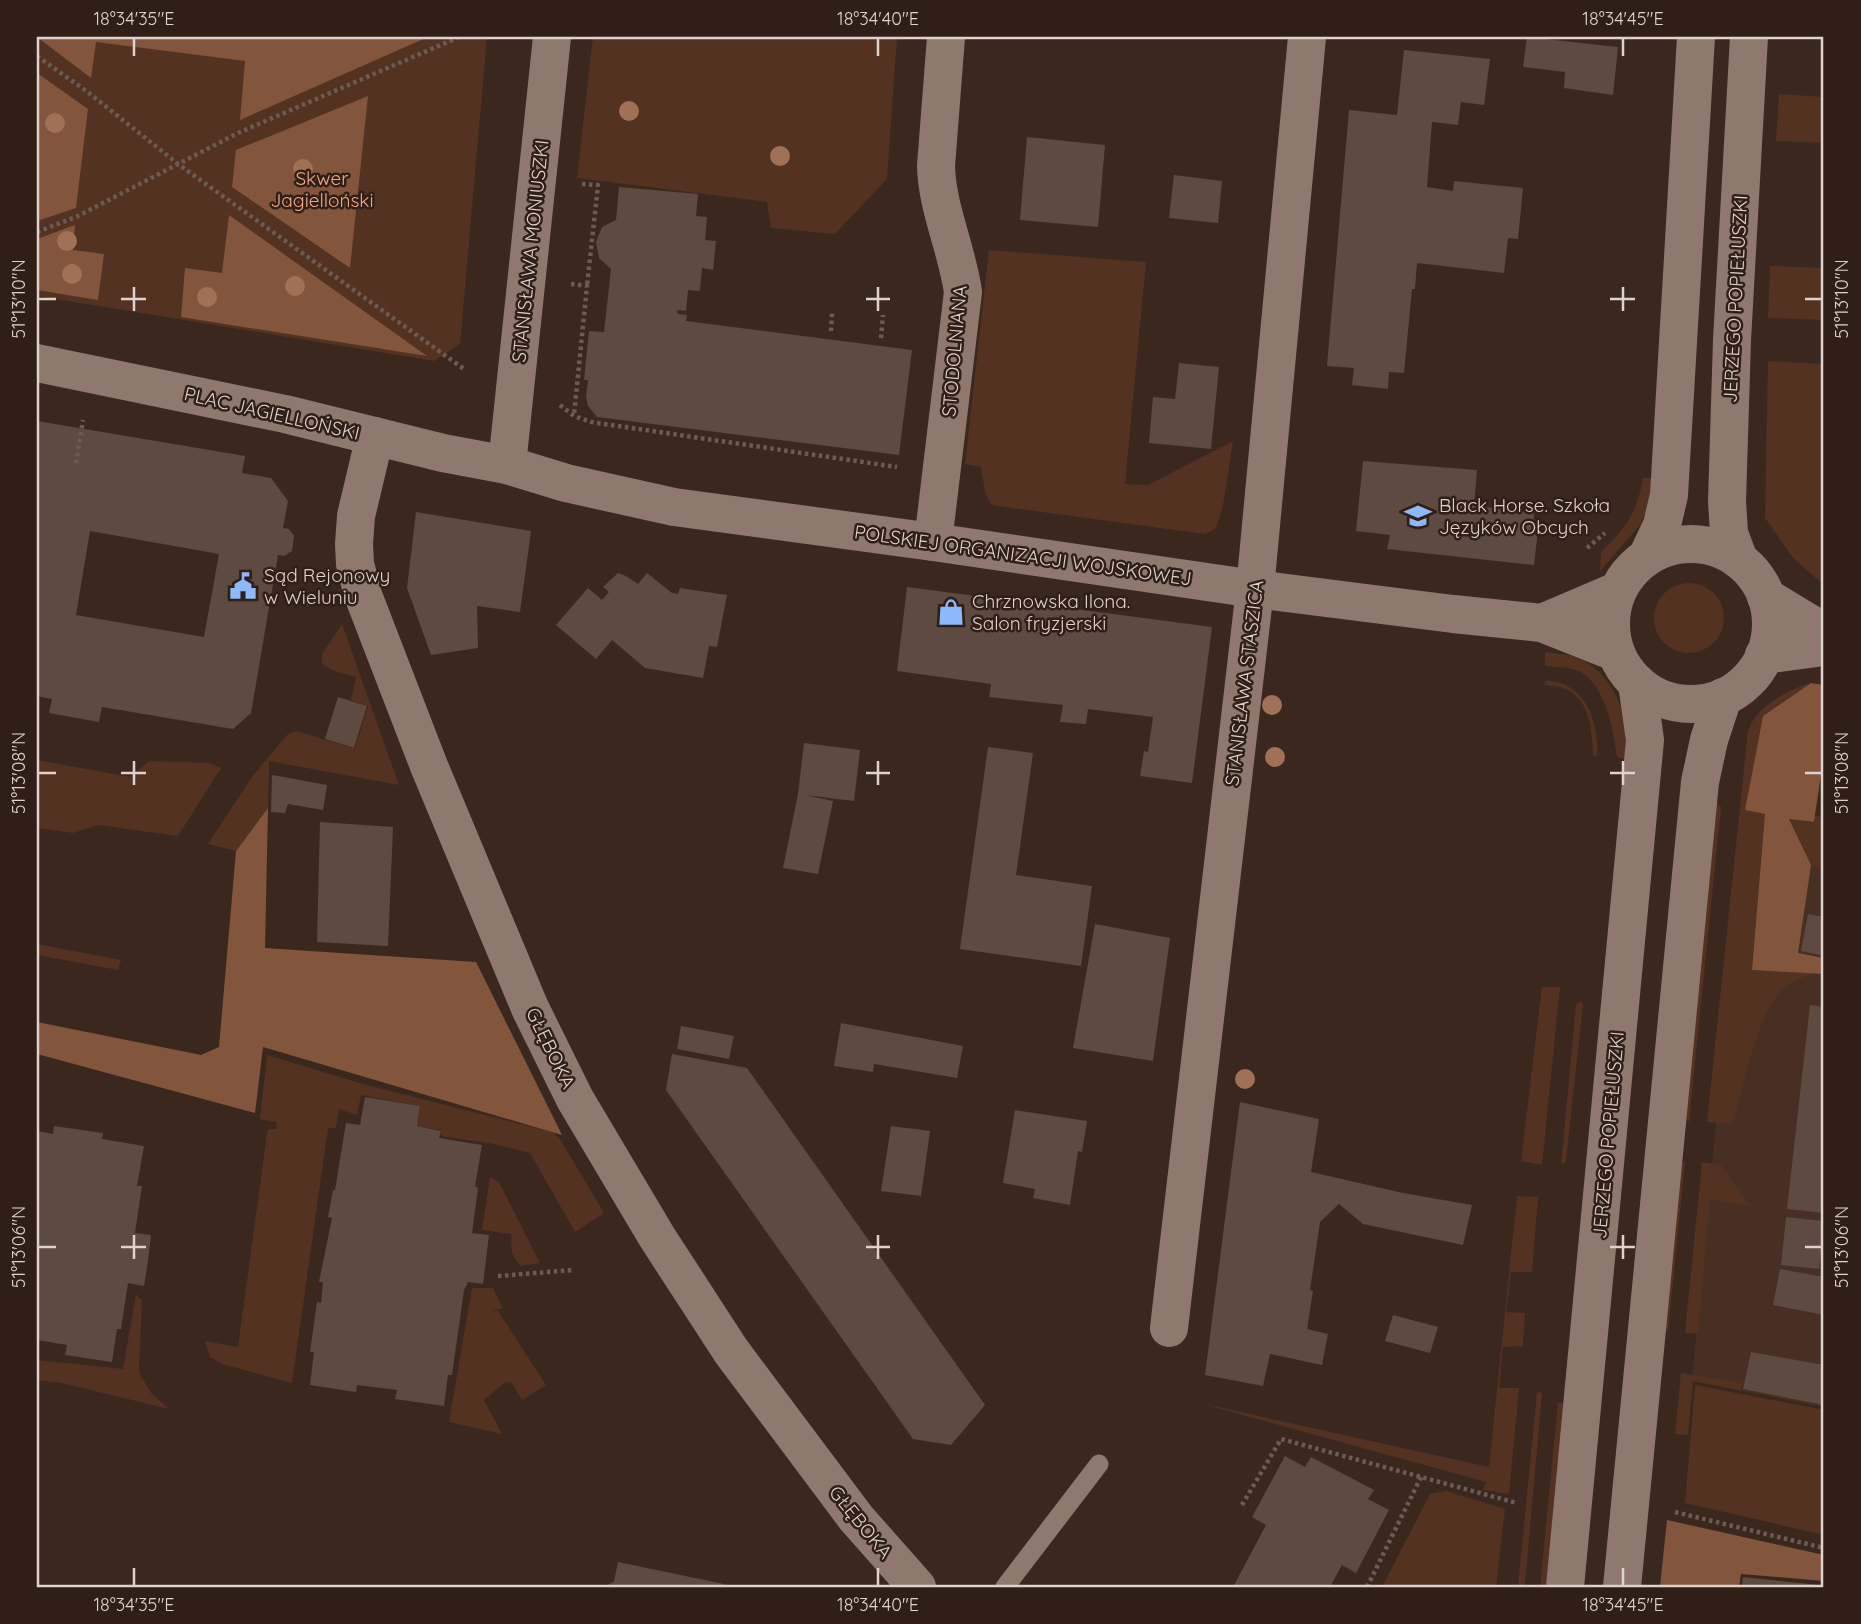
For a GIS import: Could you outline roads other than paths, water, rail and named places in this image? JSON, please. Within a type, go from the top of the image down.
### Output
[{"type":"street","name":"STANISŁAWA MONIUSZKI","points":[[507,465],[552,37]]},
{"type":"street","name":"STODOLNIANA","points":[[933,542],[963,292],[959,264],[936,187],[946,37]]},
{"type":"street","name":"STANISŁAWA STASZICA","points":[[1169,1328],[1255,589],[1307,37]]},
{"type":"street","points":[[1648,555],[1662,524],[1669,495],[1696,37]]},
{"type":"street","name":"JERZEGO POPIEŁUSZKI","points":[[1738,559],[1729,533],[1727,502],[1732,340],[1749,37]]},
{"type":"street","name":"PLAC JAGIELLOŃSKI","points":[[37,363],[285,414],[443,453],[507,465]]},
{"type":"street","name":"GŁĘBOKA","points":[[375,436],[356,516],[355,564],[363,594],[433,778],[530,1008],[575,1099],[657,1237],[731,1351],[856,1518],[917,1587]]},
{"type":"street","name":"POLSKIEJ ORGANIZACJI WOJSKOWEJ","points":[[507,465],[566,483],[674,508],[1255,589],[1542,623],[1615,652]]},
{"type":"street","points":[[1694,543],[1718,548],[1738,559],[1755,576],[1766,597],[1771,617],[1764,655],[1754,672],[1740,687],[1723,697],[1706,702],[1688,704],[1652,694],[1624,669],[1615,652],[1610,631],[1617,591],[1630,571],[1648,555],[1670,546],[1694,543]]},
{"type":"street","name":"POLSKIEJ ORGANIZACJI WOJSKOWEJ","points":[[1542,623],[1617,591]]},
{"type":"street","points":[[1766,597],[1824,632]]},
{"type":"street","points":[[1764,655],[1824,647]]},
{"type":"street","name":"JERZEGO POPIEŁUSZKI","points":[[1565,1587],[1645,740],[1637,683]]},
{"type":"street","points":[[1622,1587],[1700,782],[1709,740],[1723,697]]},
{"type":"lane","points":[[1005,1587],[1098,1464]]},
{"type":"place","name":"Black Horse. Szkoła Języków Obcych","points":[[1418,516]]},
{"type":"place","name":"Sąd Rejonowy w Wieluniu","points":[[243,586]]},
{"type":"place","name":"Chrznowska Ilona. Salon fryzjerski","points":[[951,612]]},
{"type":"park label","name":"Skwer Jagielloński","points":[[322,189]]}]
